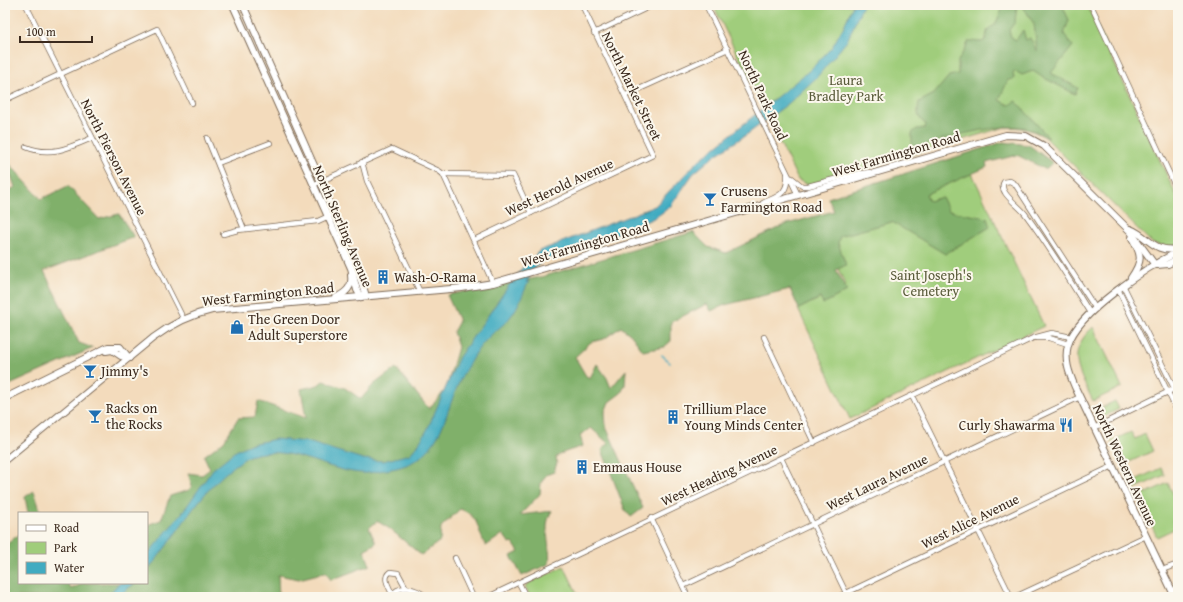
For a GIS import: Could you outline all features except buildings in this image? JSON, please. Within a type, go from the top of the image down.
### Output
[{"type":"main road","name":"North Sterling Avenue","points":[[233,5],[312,185],[354,274],[357,290],[361,297],[365,293],[363,284],[321,182],[243,5]]},
{"type":"main road","name":"West Farmington Road","points":[[5,460],[129,358],[167,328],[183,318],[212,310],[420,292],[493,282],[754,208],[999,136],[1011,134],[1025,136],[1048,148],[1127,227],[1155,265]]},
{"type":"main road","points":[[1127,227],[1139,232],[1155,247],[1162,250],[1178,251]]},
{"type":"main road","points":[[1127,227],[1140,253],[1140,259],[1136,270],[1130,279]]},
{"type":"main road","points":[[320,301],[342,294],[351,285],[351,273],[340,243]]},
{"type":"main road","points":[[1069,340],[1074,331],[1093,311],[1130,279],[1178,251]]},
{"type":"main road","points":[[1155,265],[1168,264],[1178,259]]},
{"type":"main road","name":"North Western Avenue","points":[[1069,340],[1066,355],[1068,368],[1094,428],[1175,597]]},
{"type":"main road","points":[[5,398],[95,355],[112,350],[121,356],[129,358]]},
{"type":"street","name":"North Pierson Avenue","points":[[26,5],[59,74],[183,318]]},
{"type":"street","name":"North Market Street","points":[[582,5],[594,33],[626,95],[653,155]]},
{"type":"street","points":[[594,33],[653,5]]},
{"type":"street","name":"North Park Road","points":[[706,5],[798,195]]},
{"type":"street","points":[[1091,5],[1178,192]]},
{"type":"street","points":[[5,100],[157,29],[192,103]]},
{"type":"street","points":[[626,95],[728,49]]},
{"type":"street","points":[[26,147],[37,152],[50,152],[66,149],[92,138]]},
{"type":"street","points":[[207,138],[244,229]]},
{"type":"street","points":[[218,163],[270,143]]},
{"type":"street","points":[[312,185],[392,149],[439,171],[442,174],[493,282]]},
{"type":"street","name":"West Herold Avenue","points":[[474,240],[653,155]]},
{"type":"street","points":[[362,162],[368,181],[420,292]]},
{"type":"street","points":[[786,171],[794,181],[802,186],[808,186],[854,174],[885,170]]},
{"type":"street","points":[[754,208],[783,193],[787,187],[786,171]]},
{"type":"street","points":[[442,174],[513,175],[532,213]]},
{"type":"street","points":[[1004,182],[1015,184],[1093,311],[1026,215],[1003,192],[1002,186],[1004,182]]},
{"type":"street","points":[[223,234],[244,229],[318,221],[334,214]]},
{"type":"street","points":[[1123,285],[1176,388],[1178,396]]},
{"type":"street","points":[[1118,289],[1178,412]]},
{"type":"street","name":"West Heading Avenue","points":[[488,597],[651,518],[814,443],[1037,336],[1050,333],[1069,340]]},
{"type":"street","points":[[764,337],[814,443]]},
{"type":"street","name":"West Heading Avenue","points":[[1024,342],[1044,337],[1069,340]]},
{"type":"street","points":[[1094,428],[1176,388]]},
{"type":"street","points":[[912,396],[1011,597]]},
{"type":"street","name":"West Laura Avenue","points":[[683,586],[1080,397]]},
{"type":"street","points":[[781,458],[847,595]]},
{"type":"street","name":"West Alice Avenue","points":[[838,597],[847,595],[978,529],[1113,466]]},
{"type":"street","points":[[651,518],[688,597]]},
{"type":"street","points":[[1015,597],[1146,536]]},
{"type":"street","points":[[455,558],[474,597]]},
{"type":"street","points":[[1162,570],[1178,564]]},
{"type":"street","points":[[406,588],[398,573],[390,572],[386,576],[392,595],[406,588],[420,592],[426,597]]},
{"type":"street","points":[[519,583],[526,597]]},
{"type":"green space","name":"Laura Bradley Park","points":[[713,5],[1087,5],[1178,199],[1178,245],[1169,247],[1152,243],[1045,137],[1030,130],[1021,128],[1005,127],[809,185],[798,180]]},
{"type":"green space","points":[[1004,5],[1017,5],[1015,22],[1009,30],[1011,37],[1016,40],[1023,30],[1026,40],[1030,38],[1037,51],[1034,24],[1022,5],[1062,5],[1069,20],[1064,34],[1073,46],[1051,73],[1078,88],[1075,94],[1033,71],[1022,75],[1015,71],[1013,73],[1014,79],[1008,80],[999,100],[1009,105],[1016,101],[1049,138],[1028,129],[1009,127],[968,133],[917,148],[912,144],[912,133],[917,129],[925,128],[926,124],[918,115],[919,102],[934,94],[949,76],[958,74],[958,61],[969,41],[982,42],[985,40],[988,29],[995,25]]},
{"type":"green space","points":[[1003,142],[1029,145],[1053,163],[1045,169],[1017,155],[986,163],[987,167],[926,194],[929,201],[942,197],[949,211],[987,218],[990,227],[945,254],[892,222],[840,236],[838,243],[846,265],[836,270],[847,291],[823,304],[820,298],[799,309],[790,289],[725,305],[711,311],[707,304],[671,322],[671,341],[664,347],[643,351],[631,335],[621,327],[604,339],[591,342],[575,357],[586,376],[590,378],[597,364],[607,378],[611,388],[626,370],[625,385],[621,393],[609,402],[605,412],[606,427],[643,508],[631,517],[625,510],[602,450],[608,443],[591,428],[580,435],[583,446],[565,452],[556,457],[557,463],[554,472],[546,475],[541,483],[540,494],[520,515],[552,511],[547,524],[550,557],[549,564],[522,576],[511,556],[519,552],[513,543],[510,544],[503,534],[486,546],[475,520],[467,512],[460,509],[441,527],[440,541],[421,555],[390,529],[377,521],[369,528],[376,543],[364,550],[370,565],[331,580],[326,572],[299,579],[278,575],[279,597],[5,597],[5,548],[10,541],[18,536],[18,584],[68,584],[71,589],[82,584],[148,584],[148,525],[161,520],[170,496],[189,490],[192,486],[188,473],[202,475],[210,469],[204,456],[224,441],[238,418],[255,417],[258,401],[306,418],[301,389],[318,385],[323,381],[345,388],[361,399],[373,385],[396,368],[429,409],[446,389],[458,347],[453,332],[459,321],[447,295],[541,277],[693,232],[708,247],[726,253],[784,225],[834,211],[828,198]]},
{"type":"green space","points":[[5,159],[41,199],[68,186],[99,219],[119,214],[134,237],[44,271],[79,343],[93,348],[5,387],[5,195],[15,187]]},
{"type":"green space","name":"Saint Joseph's Cemetery","points":[[969,167],[1044,326],[850,419],[798,309],[846,286],[823,236]]},
{"type":"green space","points":[[1093,327],[1122,387],[1093,401],[1079,372],[1077,354],[1079,345],[1084,336]]},
{"type":"green space","points":[[1115,401],[1119,409],[1101,418],[1097,410]]},
{"type":"green space","points":[[1131,432],[1135,439],[1145,434],[1153,451],[1123,465],[1111,441]]},
{"type":"green space","points":[[1161,468],[1165,475],[1134,489],[1131,482]]},
{"type":"green space","points":[[1168,483],[1178,504],[1178,517],[1172,520],[1176,528],[1157,537],[1138,497]]},
{"type":"green space","points":[[34,491],[41,512],[28,512],[25,497]]},
{"type":"green space","points":[[564,566],[579,597],[530,597],[525,587],[527,584]]},
{"type":"water","points":[[853,5],[863,5],[847,41],[817,77],[789,103],[749,133],[714,156],[693,174],[670,207],[656,217],[630,229],[544,260],[537,266],[526,282],[529,281],[514,312],[506,322],[484,342],[473,357],[460,381],[440,430],[432,445],[421,456],[406,465],[364,473],[347,471],[292,455],[264,453],[249,456],[223,475],[211,487],[148,570],[148,554],[182,513],[213,469],[234,452],[250,444],[276,439],[308,442],[363,459],[383,461],[410,454],[418,445],[427,430],[459,357],[512,281],[515,284],[513,281],[523,267],[539,251],[655,206],[698,161],[810,70],[832,47],[844,26]]},
{"type":"water","points":[[118,584],[134,584],[117,597],[101,597],[110,593]]},
{"type":"waterway","points":[[662,355],[670,363]]},
{"type":"place","name":"Crusens Farmington Road","points":[[710,199]]},
{"type":"place","name":"Wash-O-Rama","points":[[383,277]]},
{"type":"place","name":"The Green Door Adult Superstore","points":[[237,327]]},
{"type":"place","name":"Jimmy's","points":[[90,371]]},
{"type":"place","name":"Racks on the Rocks","points":[[95,416]]},
{"type":"place","name":"Trillium Place Young Minds Center","points":[[673,417]]},
{"type":"place","name":"Curly Shawarma","points":[[1066,425]]},
{"type":"place","name":"Emmaus House","points":[[582,467]]}]
